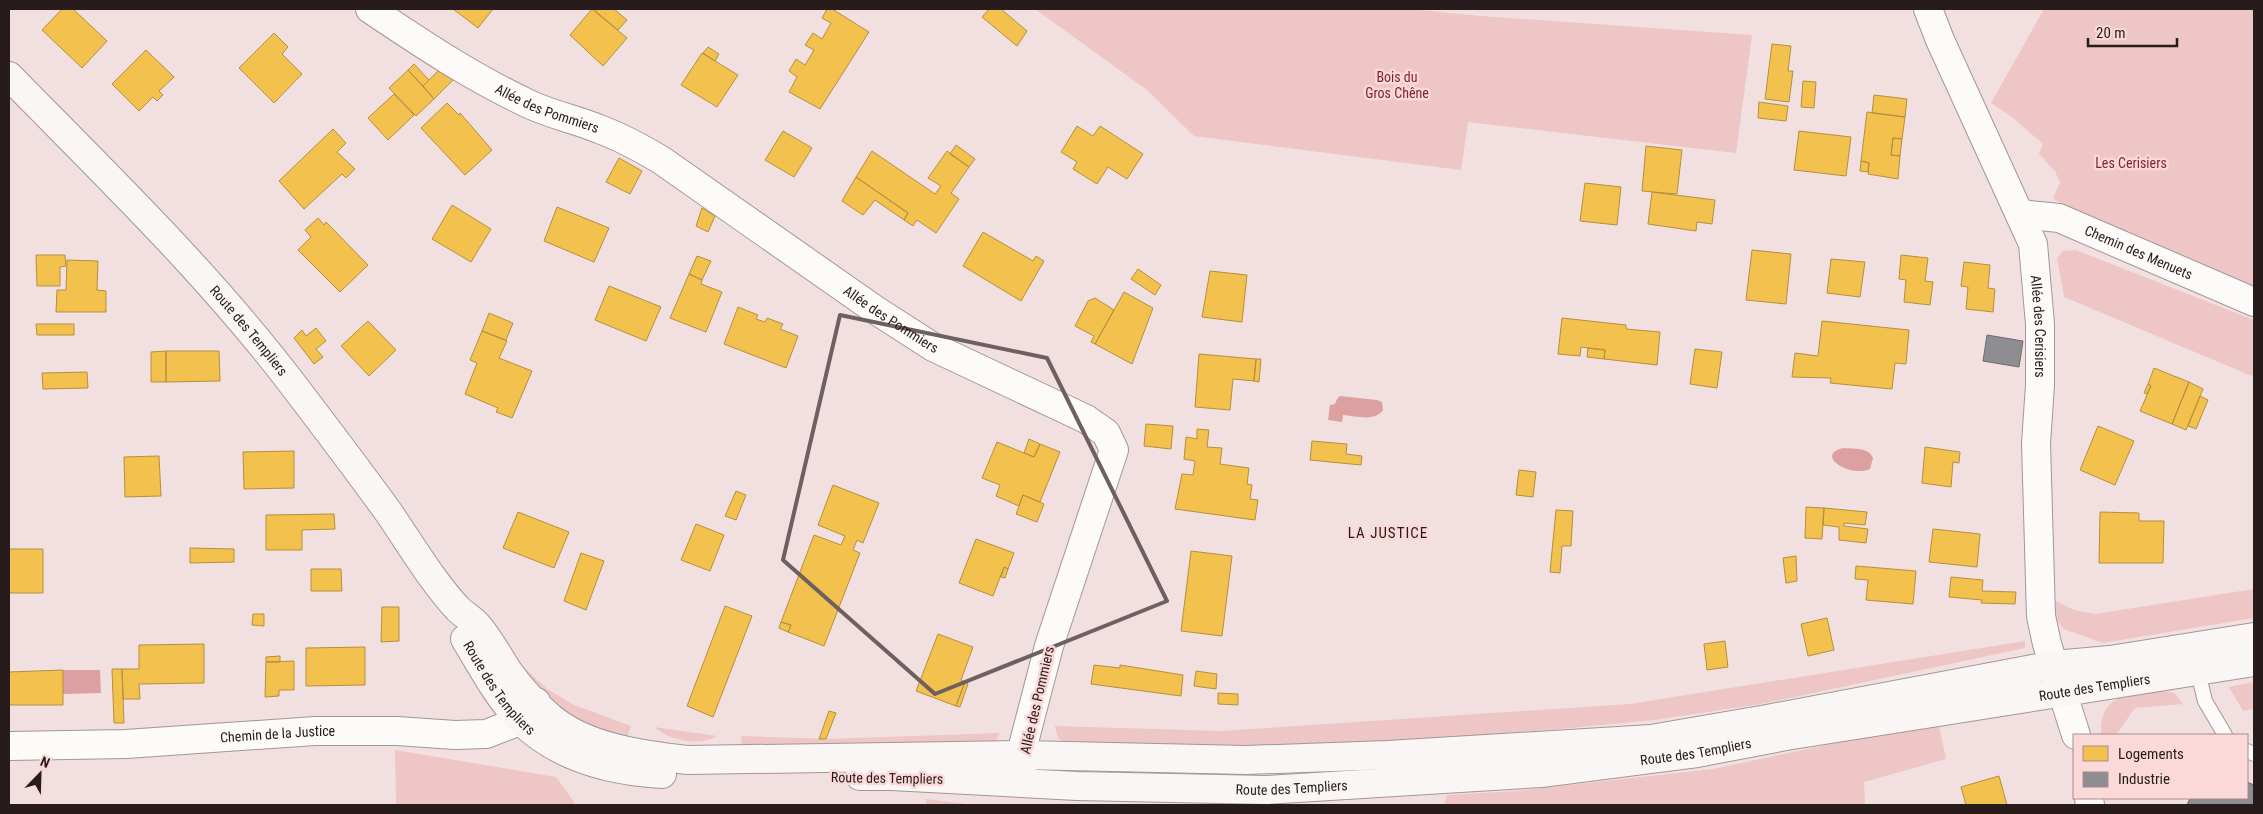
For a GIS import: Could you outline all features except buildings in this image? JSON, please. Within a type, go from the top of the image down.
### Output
[{"type":"main road","name":"Route des Templiers","points":[[9,76],[133,201],[218,295],[292,383],[459,611],[462,635],[499,693],[527,710],[551,718],[568,729],[604,745],[635,754],[687,760],[1023,755],[1246,760],[1418,753],[1651,739],[2054,665],[2110,660],[2197,659],[2254,662]]},
{"type":"main road","name":"Route des Templiers","points":[[527,710],[547,743],[570,755],[598,765],[630,772],[757,777],[892,776],[1077,786],[1267,790],[1531,774],[1697,753],[1786,736],[2062,691],[2197,659],[2254,637]]},
{"type":"street","name":"Allée des Pommiers","points":[[370,9],[443,58],[494,87],[533,106],[600,129],[639,147],[723,203],[874,309],[933,347],[1086,419],[1106,433],[1114,450],[1049,646],[1023,746],[1022,782]]},
{"type":"street","name":"Allée des Cerisiers","points":[[1928,9],[1940,40],[2033,244],[2040,324],[2036,443],[2040,616],[2076,734]]},
{"type":"street","name":"Chemin des Menuets","points":[[2020,214],[2059,218],[2254,302]]},
{"type":"street","name":"Chemin de la Justice","points":[[9,746],[126,744],[315,731],[397,731],[456,735],[486,734],[512,724],[527,710]]},
{"type":"lane","points":[[2197,659],[2205,702],[2224,734]]},
{"type":"highlighted area","points":[[840,315],[1047,358],[1167,601],[935,694],[783,560]]},
{"type":"green space","name":"Bois du Gros Chêne","points":[[1035,9],[1410,9],[1481,16],[1752,35],[1736,153],[1468,122],[1461,170],[1194,136],[1147,90]]},
{"type":"green space","name":"Les Cerisiers","points":[[2044,9],[2254,9],[2254,293],[2084,219],[2053,198],[2060,183],[2055,171],[2039,154],[2043,144],[2012,117],[1991,103]]},
{"type":"green space","points":[[2076,250],[2254,320],[2254,377],[2064,297],[2057,258],[2063,251]]},
{"type":"green space","points":[[2254,589],[2254,618],[2103,643],[2064,629],[2057,621],[2055,601],[2074,610],[2095,614]]},
{"type":"green space","points":[[2025,641],[2025,648],[1761,704],[1654,720],[1560,729],[1368,743],[1130,745],[1062,741],[1058,738],[1055,726],[1221,731],[1630,704]]},
{"type":"green space","points":[[515,659],[547,689],[574,705],[631,726],[627,737],[580,719],[547,699],[535,687]]},
{"type":"green space","points":[[2254,682],[2254,709],[2243,711],[2229,687]]},
{"type":"green space","points":[[2164,691],[2174,693],[2183,704],[2135,708],[2117,734],[2101,734],[2105,711],[2111,703],[2119,698],[2140,693]]},
{"type":"green space","points":[[1939,725],[1946,759],[1864,782],[1865,805],[1444,805],[1447,795],[1516,791],[1713,769],[1860,738]]},
{"type":"green space","points":[[654,727],[717,736],[701,741],[684,741],[660,732]]},
{"type":"green space","points":[[1000,733],[994,744],[741,745],[742,736],[826,739]]},
{"type":"green space","points":[[395,750],[556,777],[575,805],[396,805]]},
{"type":"green space","points":[[926,799],[975,805],[926,805]]},
{"type":"shaded area","points":[[1340,396],[1377,400],[1382,402],[1383,410],[1380,414],[1370,417],[1343,415],[1342,422],[1328,420],[1330,405],[1335,404]]},
{"type":"shaded area","points":[[1843,448],[1860,449],[1871,454],[1873,458],[1870,469],[1862,471],[1853,470],[1838,464],[1832,456],[1835,451]]},
{"type":"shaded area","points":[[63,670],[100,670],[101,693],[63,694]]},
{"type":"district","name":"LA JUSTICE","points":[[1388,533]]}]
